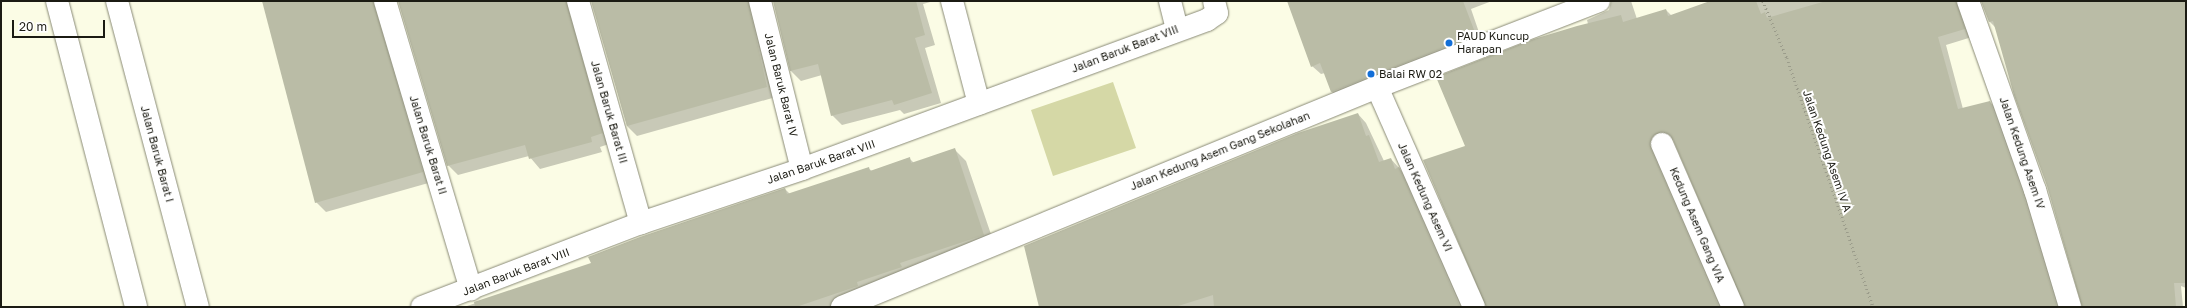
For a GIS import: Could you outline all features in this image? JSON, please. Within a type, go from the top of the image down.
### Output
[{"type":"street","points":[[57,1],[136,307]]},
{"type":"street","name":"Jalan Baruk Barat I","points":[[116,1],[198,307]]},
{"type":"street","name":"Jalan Baruk Barat II","points":[[385,1],[471,289]]},
{"type":"street","name":"Jalan Baruk Barat III","points":[[578,1],[640,223]]},
{"type":"street","name":"Jalan Baruk Barat IV","points":[[760,1],[802,169]]},
{"type":"street","points":[[952,1],[979,104]]},
{"type":"street","points":[[1170,1],[1177,29]]},
{"type":"street","name":"Jalan Kedung Asem Gang Sekolahan","points":[[842,307],[1376,87],[1599,1]]},
{"type":"street","name":"Jalan Kedung Asem IV","points":[[1968,1],[2035,190],[2070,307]]},
{"type":"street","name":"Jalan Baruk Barat VIII","points":[[422,307],[640,223],[802,169],[1177,29],[1207,20],[1215,7]]},
{"type":"street","name":"Jalan Kedung Asem VI","points":[[1376,87],[1474,307]]},
{"type":"street","name":"Kedung Asem Gang VIA","points":[[1662,144],[1733,307]]},
{"type":"path","name":"Jalan Kedung Asem IV A","points":[[1763,1],[1787,58],[1873,307]]},
{"type":"green space","points":[[1113,82],[1136,148],[1053,176],[1031,110]]},
{"type":"building","points":[[262,1],[373,1],[423,172],[315,203]]},
{"type":"building","points":[[398,1],[566,1],[603,133],[591,137],[592,142],[529,159],[525,145],[447,166]]},
{"type":"building","points":[[591,1],[748,1],[767,87],[627,126]]},
{"type":"building","points":[[773,1],[916,1],[925,35],[915,38],[932,93],[894,105],[892,100],[831,116],[818,64],[790,71]]},
{"type":"building","points":[[1287,1],[1463,1],[1476,35],[1331,92],[1320,63],[1311,67]]},
{"type":"building","points":[[1710,1],[1756,1],[1761,14],[1765,12],[1767,18],[1826,1],[1956,1],[1965,29],[1938,37],[1958,109],[1990,101],[2023,194],[2057,307],[1745,307],[1673,139],[1663,132],[1652,137],[1651,149],[1719,307],[1486,307],[1423,160],[1465,146],[1436,77],[1534,39],[1577,26],[1621,15],[1623,22],[1666,9],[1668,16]]},
{"type":"building","points":[[1981,1],[2186,1],[2186,283],[2174,283],[2176,307],[2082,307],[2047,186],[2014,95],[1993,21],[1989,22]]},
{"type":"building","points":[[1358,113],[1366,136],[1369,135],[1379,162],[1391,158],[1395,169],[1399,167],[1460,307],[1214,307],[1213,295],[1175,307],[1039,307],[1024,246],[1298,133]]},
{"type":"building","points":[[955,148],[984,235],[900,263],[902,267],[857,282],[858,286],[796,307],[475,307],[474,302],[591,263],[588,257],[640,237],[785,188],[787,194],[869,167],[870,171],[910,157],[911,163]]},
{"type":"place","name":"PAUD Kuncup Harapan","points":[[1449,43]]},
{"type":"place","name":"Balai RW 02","points":[[1371,74]]}]
